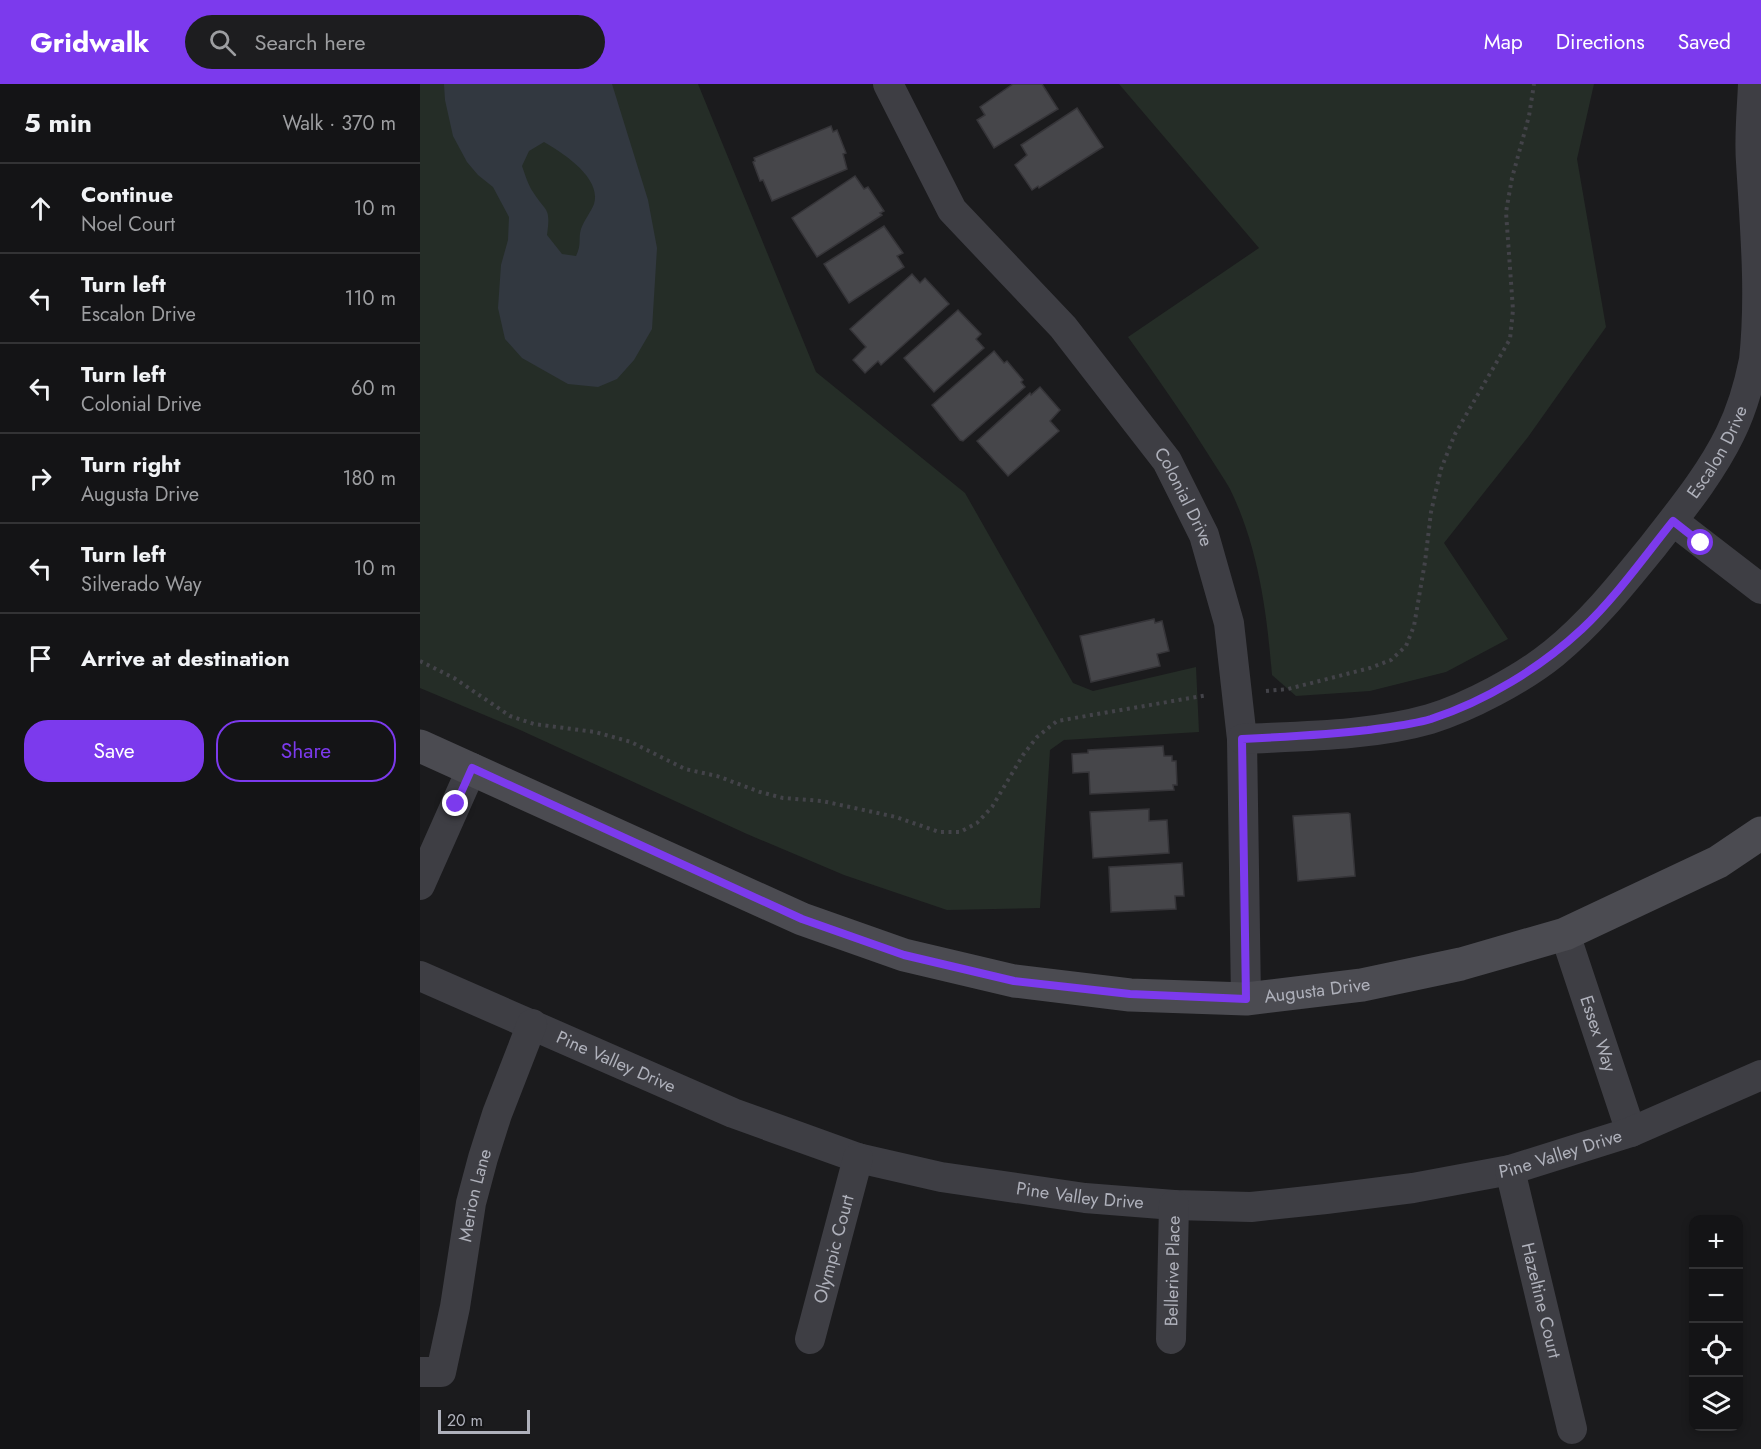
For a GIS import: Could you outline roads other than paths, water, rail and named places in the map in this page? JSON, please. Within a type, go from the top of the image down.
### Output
[{"type":"street","name":"Colonial Drive","points":[[888,84],[952,210],[1063,327],[1167,461],[1204,535],[1229,623],[1242,739],[1246,999]]},
{"type":"street","name":"Escalon Drive","points":[[1242,739],[1330,734],[1394,726],[1430,719],[1477,700],[1552,655],[1583,627],[1673,521],[1707,473],[1730,434],[1744,397],[1754,360],[1759,322],[1760,270],[1751,159],[1753,84]]},
{"type":"street","points":[[1673,521],[1761,589]]},
{"type":"street","name":"Augusta Drive","points":[[420,746],[802,919],[904,955],[1014,981],[1130,994],[1246,999],[1362,985],[1461,964],[1565,934],[1718,862],[1761,833]]},
{"type":"street","points":[[420,885],[472,768]]},
{"type":"street","name":"Essex Way","points":[[1565,934],[1631,1132]]},
{"type":"street","name":"Pine Valley Drive","points":[[420,976],[733,1113],[858,1158],[941,1177],[986,1184],[1085,1198],[1174,1205],[1251,1207],[1413,1188],[1510,1170],[1631,1132],[1761,1075]]},
{"type":"street","name":"Merion Lane","points":[[430,1372],[455,1306],[471,1203],[480,1169],[497,1114],[532,1024]]},
{"type":"street","name":"Olympic Court","points":[[810,1339],[858,1158]]},
{"type":"street","name":"Hazeltine Court","points":[[1510,1170],[1572,1429]]},
{"type":"street","name":"Bellerive Place","points":[[1171,1339],[1174,1205]]}]
